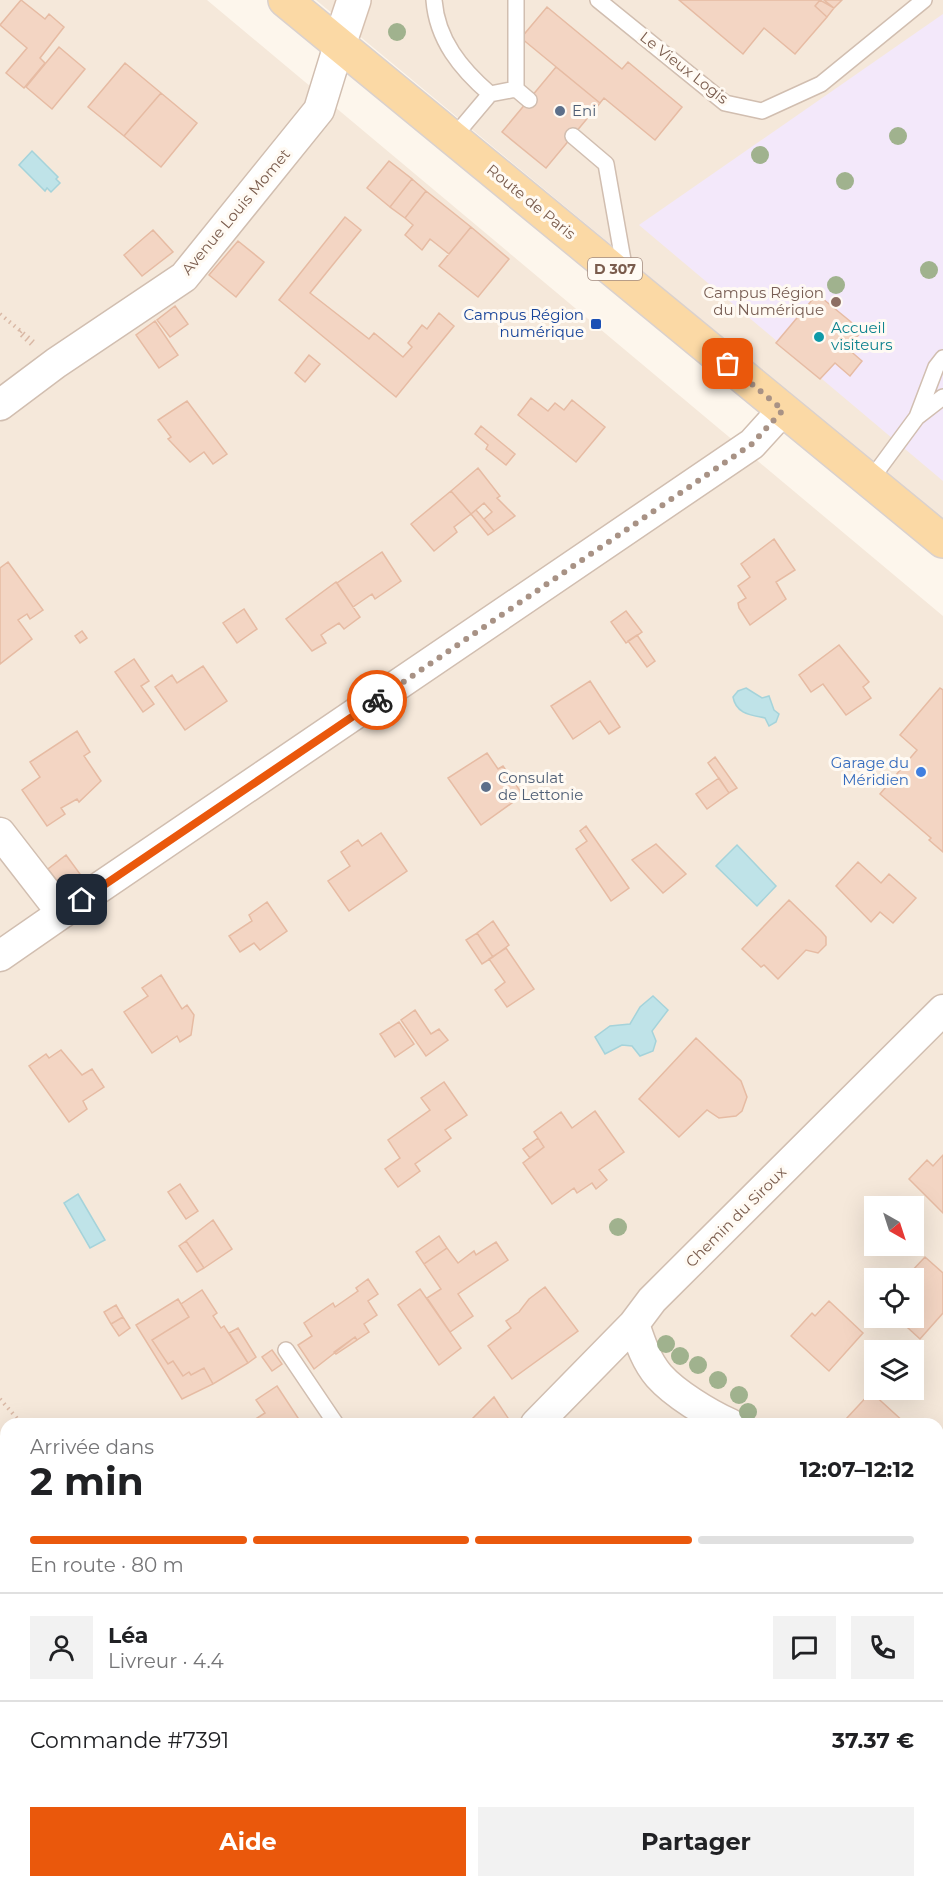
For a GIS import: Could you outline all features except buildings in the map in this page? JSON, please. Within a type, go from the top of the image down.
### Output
[{"type":"main road","name":"Route de Paris","points":[[285,0],[943,541]]},
{"type":"street","points":[[339,45],[354,0]]},
{"type":"street","name":"Avenue Louis Momet","points":[[0,405],[56,363],[184,277],[319,110],[339,45]]},
{"type":"street","points":[[0,956],[752,444],[783,410]]},
{"type":"street","points":[[0,833],[62,914]]},
{"type":"street","name":"Chemin du Siroux","points":[[542,1418],[634,1324],[661,1292],[943,1010]]},
{"type":"street","points":[[634,1324],[644,1353],[659,1376],[717,1418]]},
{"type":"lane","points":[[434,0],[448,49],[465,73],[490,94]]},
{"type":"lane","points":[[516,0],[516,89],[529,100]]},
{"type":"lane","name":"Le Vieux Logis","points":[[598,0],[724,103],[762,111],[821,84],[924,0]]},
{"type":"lane","points":[[452,139],[490,94],[516,89]]},
{"type":"lane","points":[[573,136],[606,164],[624,260],[616,270]]},
{"type":"lane","points":[[869,482],[917,417],[936,367],[943,358]]},
{"type":"lane","points":[[917,417],[943,397]]},
{"type":"lane","points":[[286,1350],[332,1418]]},
{"type":"path","points":[[0,314],[21,331],[19,333],[35,347],[37,345]]},
{"type":"path","points":[[0,1399],[17,1418]]},
{"type":"shaded area","points":[[0,0],[207,0],[943,616],[943,1418],[0,1418]]},
{"type":"shaded area","points":[[316,0],[943,0],[943,520]]},
{"type":"shaded area","name":"Campus Région du Numérique","points":[[943,14],[943,481],[639,225]]},
{"type":"water","points":[[32,151],[58,177],[56,179],[60,183],[51,192],[47,188],[45,191],[19,165]]},
{"type":"water","points":[[746,688],[762,698],[769,696],[774,710],[779,714],[776,722],[769,726],[765,718],[745,713],[737,707],[733,697],[738,691]]},
{"type":"water","points":[[737,845],[776,886],[757,906],[716,866]]},
{"type":"water","points":[[653,996],[668,1010],[652,1031],[656,1041],[653,1051],[640,1056],[632,1046],[622,1045],[605,1054],[595,1037],[610,1026],[630,1024],[640,1007]]},
{"type":"water","points":[[78,1194],[105,1240],[90,1248],[64,1203]]},
{"type":"way so far","points":[[377,700],[752,444],[783,410],[728,364]]},
{"type":"place","name":"Eni","points":[[560,111]]},
{"type":"place","name":"Campus Région du Numérique","points":[[836,302]]},
{"type":"place","name":"Campus Région numérique","points":[[596,324]]},
{"type":"place","name":"Accueil visiteurs","points":[[819,337]]},
{"type":"place","name":"Garage du Méridien","points":[[921,772]]},
{"type":"place","name":"Consulat de Lettonie","points":[[486,787]]},
{"type":"route","points":[[82,900],[377,700]]}]
